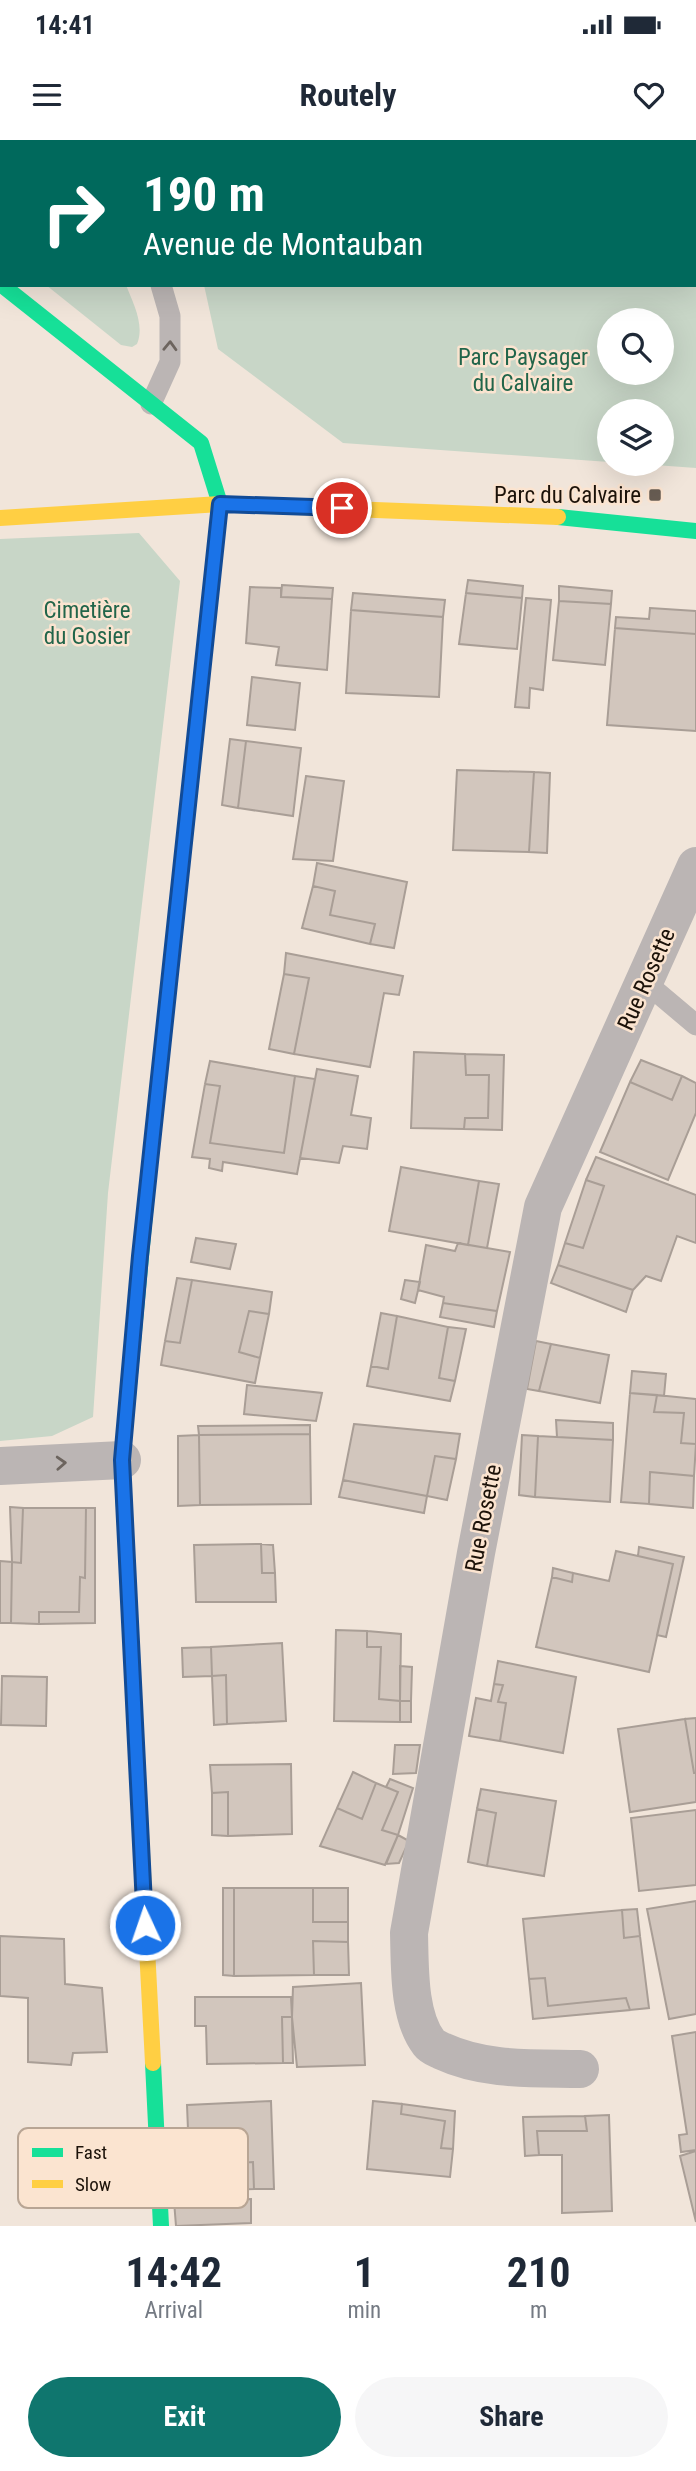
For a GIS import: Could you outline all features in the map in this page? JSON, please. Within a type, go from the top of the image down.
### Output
[{"type":"street","points":[[4,287],[201,443],[220,504],[141,1242],[122,1460],[156,2128]]},
{"type":"street","points":[[0,518],[220,504],[544,515],[696,531]]},
{"type":"street","name":"Rue Rosette","points":[[580,2069],[502,2067],[459,2059],[430,2045],[417,2022],[410,1976],[410,1933],[476,1553],[543,1207],[696,866]]},
{"type":"street","points":[[0,1466],[122,1460]]},
{"type":"street","points":[[160,2208],[161,2226]]},
{"type":"lane","points":[[151,404],[170,362],[170,316],[162,287]]},
{"type":"lane","points":[[645,982],[696,1025]]},
{"type":"green space","points":[[48,287],[127,287],[140,329],[137,344],[132,347],[121,345]]},
{"type":"green space","name":"Parc Paysager du Calvaire","points":[[204,287],[696,287],[696,468],[674,466],[674,399],[597,399],[597,461],[343,443],[218,349]]},
{"type":"green space","name":"Cimetière du Gosier","points":[[139,533],[180,581],[108,1193],[93,1417],[52,1436],[0,1441],[0,539]]},
{"type":"building","points":[[468,580],[523,586],[522,598],[466,593]]},
{"type":"building","points":[[282,585],[333,588],[332,599],[281,597]]},
{"type":"building","points":[[559,586],[612,591],[611,604],[559,601]]},
{"type":"building","points":[[250,587],[281,588],[281,597],[332,599],[327,670],[276,665],[279,647],[246,643]]},
{"type":"building","points":[[353,593],[445,600],[443,617],[351,610]]},
{"type":"building","points":[[466,593],[522,598],[517,649],[459,644]]},
{"type":"building","points":[[526,598],[551,600],[543,690],[530,688],[529,708],[515,707]]},
{"type":"building","points":[[559,601],[611,604],[605,665],[553,660]]},
{"type":"building","points":[[650,608],[696,611],[696,634],[615,628],[616,617],[649,619]]},
{"type":"building","points":[[351,610],[443,617],[439,697],[346,693]]},
{"type":"building","points":[[615,628],[696,634],[696,731],[607,725]]},
{"type":"building","points":[[252,677],[300,683],[295,730],[247,725]]},
{"type":"building","points":[[230,739],[246,741],[238,808],[222,805]]},
{"type":"building","points":[[246,741],[301,748],[293,816],[238,808]]},
{"type":"building","points":[[457,770],[534,772],[529,852],[453,850]]},
{"type":"building","points":[[534,772],[550,773],[547,853],[529,852]]},
{"type":"building","points":[[306,776],[344,781],[333,861],[293,859]]},
{"type":"building","points":[[317,863],[407,882],[394,948],[370,944],[375,924],[330,915],[335,891],[313,886]]},
{"type":"building","points":[[313,886],[335,891],[330,915],[375,924],[370,944],[302,928]]},
{"type":"building","points":[[286,953],[403,976],[399,995],[384,993],[370,1067],[294,1054],[309,978],[284,974]]},
{"type":"building","points":[[284,974],[309,978],[294,1054],[269,1049]]},
{"type":"building","points":[[414,1052],[465,1054],[466,1075],[489,1075],[488,1118],[465,1118],[464,1129],[411,1128]]},
{"type":"building","points":[[465,1054],[504,1055],[502,1130],[464,1129],[465,1118],[488,1118],[489,1075],[466,1075]]},
{"type":"building","points":[[641,1060],[682,1076],[672,1100],[630,1082]]},
{"type":"building","points":[[210,1061],[295,1076],[284,1153],[210,1143],[220,1086],[205,1084]]},
{"type":"building","points":[[317,1069],[358,1076],[351,1115],[371,1118],[367,1149],[343,1146],[339,1163],[300,1158]]},
{"type":"building","points":[[295,1076],[315,1079],[297,1174],[223,1162],[222,1171],[209,1168],[210,1159],[192,1157],[205,1084],[220,1086],[210,1143],[284,1153]]},
{"type":"building","points":[[682,1076],[696,1083],[696,1113],[668,1180],[600,1152],[630,1082],[672,1100]]},
{"type":"building","points":[[596,1157],[696,1195],[696,1243],[677,1236],[661,1281],[646,1276],[633,1290],[558,1265],[565,1243],[583,1248],[604,1186],[586,1180]]},
{"type":"building","points":[[401,1167],[479,1181],[468,1245],[389,1231]]},
{"type":"building","points":[[586,1180],[604,1186],[583,1248],[565,1243]]},
{"type":"building","points":[[479,1181],[499,1184],[487,1248],[468,1245]]},
{"type":"building","points":[[196,1238],[236,1244],[230,1269],[191,1262]]},
{"type":"building","points":[[458,1243],[510,1252],[497,1311],[443,1303],[444,1297],[418,1290],[426,1245],[455,1251]]},
{"type":"building","points":[[558,1265],[633,1290],[626,1312],[551,1283]]},
{"type":"building","points":[[177,1278],[192,1280],[180,1343],[165,1341]]},
{"type":"building","points":[[192,1280],[272,1292],[269,1314],[249,1311],[239,1352],[260,1358],[255,1383],[161,1365],[165,1341],[180,1343]]},
{"type":"building","points":[[405,1280],[420,1282],[415,1303],[401,1299]]},
{"type":"building","points":[[443,1303],[497,1311],[494,1327],[440,1317]]},
{"type":"building","points":[[249,1311],[269,1314],[260,1358],[239,1352]]},
{"type":"building","points":[[381,1313],[397,1316],[388,1369],[371,1366]]},
{"type":"building","points":[[397,1316],[448,1327],[439,1378],[455,1381],[450,1401],[367,1386],[371,1366],[388,1369]]},
{"type":"building","points":[[448,1327],[466,1329],[455,1381],[439,1378]]},
{"type":"building","points":[[536,1341],[551,1344],[539,1391],[527,1389]]},
{"type":"building","points":[[551,1344],[609,1355],[600,1403],[539,1391]]},
{"type":"building","points":[[632,1371],[666,1374],[664,1396],[630,1393]]},
{"type":"building","points":[[247,1385],[322,1393],[316,1421],[244,1414]]},
{"type":"building","points":[[630,1393],[657,1395],[654,1412],[684,1413],[681,1443],[696,1444],[694,1476],[650,1472],[649,1504],[621,1502]]},
{"type":"building","points":[[657,1395],[696,1399],[696,1444],[681,1443],[684,1413],[654,1412]]},
{"type":"building","points":[[556,1420],[613,1423],[613,1440],[557,1437]]},
{"type":"building","points":[[354,1424],[460,1434],[456,1459],[435,1456],[427,1496],[343,1480]]},
{"type":"building","points":[[310,1425],[310,1434],[199,1435],[198,1426]]},
{"type":"building","points":[[310,1434],[311,1504],[200,1505],[199,1435]]},
{"type":"building","points":[[199,1435],[200,1505],[178,1506],[178,1436]]},
{"type":"building","points":[[522,1435],[538,1436],[535,1497],[519,1495]]},
{"type":"building","points":[[538,1436],[613,1440],[610,1502],[535,1497]]},
{"type":"building","points":[[435,1456],[456,1459],[447,1500],[427,1496]]},
{"type":"building","points":[[650,1472],[694,1476],[693,1508],[649,1504]]},
{"type":"building","points":[[343,1480],[427,1496],[424,1513],[339,1497]]},
{"type":"building","points":[[10,1507],[23,1508],[21,1563],[12,1562]]},
{"type":"building","points":[[23,1508],[86,1508],[85,1578],[80,1577],[79,1612],[39,1612],[39,1624],[11,1623],[12,1562],[21,1563]]},
{"type":"building","points":[[86,1508],[95,1508],[95,1623],[39,1624],[39,1612],[79,1612],[80,1577],[85,1578]]},
{"type":"building","points":[[261,1544],[273,1545],[275,1573],[262,1573]]},
{"type":"building","points":[[261,1544],[262,1573],[275,1573],[276,1602],[196,1602],[194,1545]]},
{"type":"building","points":[[639,1547],[684,1557],[666,1637],[657,1635],[673,1564],[638,1556]]},
{"type":"building","points":[[616,1551],[673,1564],[649,1672],[536,1647],[552,1577],[572,1582],[573,1573],[609,1581]]},
{"type":"building","points":[[0,1561],[12,1562],[11,1623],[0,1623]]},
{"type":"building","points":[[553,1568],[573,1573],[572,1582],[552,1577]]},
{"type":"building","points":[[336,1630],[367,1631],[367,1647],[381,1647],[379,1699],[400,1701],[400,1722],[334,1721]]},
{"type":"building","points":[[367,1631],[401,1634],[400,1701],[379,1699],[381,1647],[367,1647]]},
{"type":"building","points":[[282,1643],[286,1721],[227,1724],[226,1675],[212,1676],[211,1647]]},
{"type":"building","points":[[211,1647],[212,1676],[183,1677],[182,1648]]},
{"type":"building","points":[[498,1661],[576,1677],[563,1753],[500,1741],[506,1703],[498,1702],[503,1685],[494,1684]]},
{"type":"building","points":[[400,1666],[412,1667],[411,1701],[400,1701]]},
{"type":"building","points":[[226,1675],[227,1724],[214,1725],[212,1676]]},
{"type":"building","points":[[2,1676],[47,1677],[46,1726],[1,1725]]},
{"type":"building","points":[[494,1684],[503,1685],[498,1702],[506,1703],[500,1741],[469,1736],[476,1698],[491,1701]]},
{"type":"building","points":[[400,1701],[411,1701],[411,1722],[400,1722]]},
{"type":"building","points":[[696,1718],[696,1773],[694,1773],[685,1719]]},
{"type":"building","points":[[685,1719],[696,1773],[696,1802],[630,1812],[618,1729]]},
{"type":"building","points":[[395,1745],[420,1745],[416,1773],[393,1774]]},
{"type":"building","points":[[291,1764],[292,1834],[228,1836],[228,1792],[212,1793],[210,1765]]},
{"type":"building","points":[[353,1772],[376,1783],[362,1819],[337,1808]]},
{"type":"building","points":[[390,1779],[413,1788],[398,1835],[382,1830],[398,1792],[386,1787]]},
{"type":"building","points":[[376,1783],[398,1792],[382,1830],[398,1835],[385,1865],[320,1846],[337,1808],[362,1819]]},
{"type":"building","points":[[481,1789],[556,1801],[544,1876],[487,1866],[496,1813],[477,1809]]},
{"type":"building","points":[[228,1792],[228,1836],[212,1835],[212,1793]]},
{"type":"building","points":[[477,1809],[496,1813],[487,1866],[468,1862]]},
{"type":"building","points":[[696,1810],[696,1885],[639,1891],[631,1818]]},
{"type":"building","points":[[398,1835],[409,1841],[399,1863],[386,1864]]},
{"type":"building","points":[[223,1888],[234,1888],[234,1976],[223,1975]]},
{"type":"building","points":[[234,1888],[313,1888],[313,1922],[348,1922],[348,1942],[313,1941],[314,1975],[234,1976]]},
{"type":"building","points":[[313,1888],[348,1888],[348,1922],[313,1922]]},
{"type":"building","points":[[696,1901],[696,2014],[669,2019],[647,1909]]},
{"type":"building","points":[[637,1909],[640,1936],[624,1938],[622,1910]]},
{"type":"building","points":[[622,1910],[624,1938],[640,1936],[649,2008],[630,2010],[626,1998],[548,2006],[545,1978],[529,1979],[523,1919]]},
{"type":"building","points":[[0,1936],[64,1939],[65,1984],[102,1988],[107,2052],[73,2053],[71,2065],[28,2062],[28,1998],[0,1996]]},
{"type":"building","points":[[313,1941],[348,1942],[349,1975],[314,1975]]},
{"type":"building","points":[[545,1978],[548,2006],[626,1998],[630,2010],[533,2019],[529,1979]]},
{"type":"building","points":[[361,1983],[365,2065],[297,2067],[292,2017],[293,1987]]},
{"type":"building","points":[[195,1997],[291,1997],[292,2017],[282,2017],[283,2063],[207,2064],[206,2026],[195,2026]]},
{"type":"building","points":[[282,2017],[292,2017],[293,2063],[283,2063]]},
{"type":"building","points":[[696,2032],[696,2150],[681,2152],[679,2135],[687,2134],[672,2036]]},
{"type":"building","points":[[271,2101],[274,2189],[254,2189],[253,2162],[248,2162],[248,2128],[188,2128],[187,2105]]},
{"type":"building","points":[[373,2101],[402,2104],[401,2114],[445,2121],[441,2148],[453,2149],[450,2177],[367,2169]]},
{"type":"building","points":[[402,2104],[455,2111],[453,2149],[441,2148],[445,2121],[401,2114]]},
{"type":"building","points":[[609,2115],[612,2211],[562,2213],[562,2155],[539,2155],[537,2131],[587,2131],[585,2116]]},
{"type":"building","points":[[585,2116],[587,2131],[537,2131],[539,2155],[525,2156],[523,2117]]},
{"type":"building","points":[[696,2151],[696,2222],[680,2156]]},
{"type":"building","points":[[248,2162],[253,2162],[254,2189],[248,2189]]},
{"type":"building","points":[[248,2199],[251,2199],[251,2223],[176,2226],[175,2208],[248,2208]]},
{"type":"traffic: fast","points":[[5,287],[201,443],[220,504],[185,836]]},
{"type":"traffic: fast","points":[[558,517],[696,531]]},
{"type":"traffic: fast","points":[[124,1508],[122,1460],[147,1192]]},
{"type":"traffic: fast","points":[[153,2063],[156,2128]]},
{"type":"traffic: fast","points":[[160,2208],[161,2226]]},
{"type":"traffic: slow","points":[[0,518],[220,504],[558,517]]},
{"type":"traffic: slow","points":[[147,1192],[185,836]]},
{"type":"traffic: slow","points":[[124,1508],[153,2063]]},
{"type":"place","name":"Parc du Calvaire","points":[[655,495]]},
{"type":"route","points":[[145,1925],[122,1460],[140,1256],[220,504],[342,508]]}]
